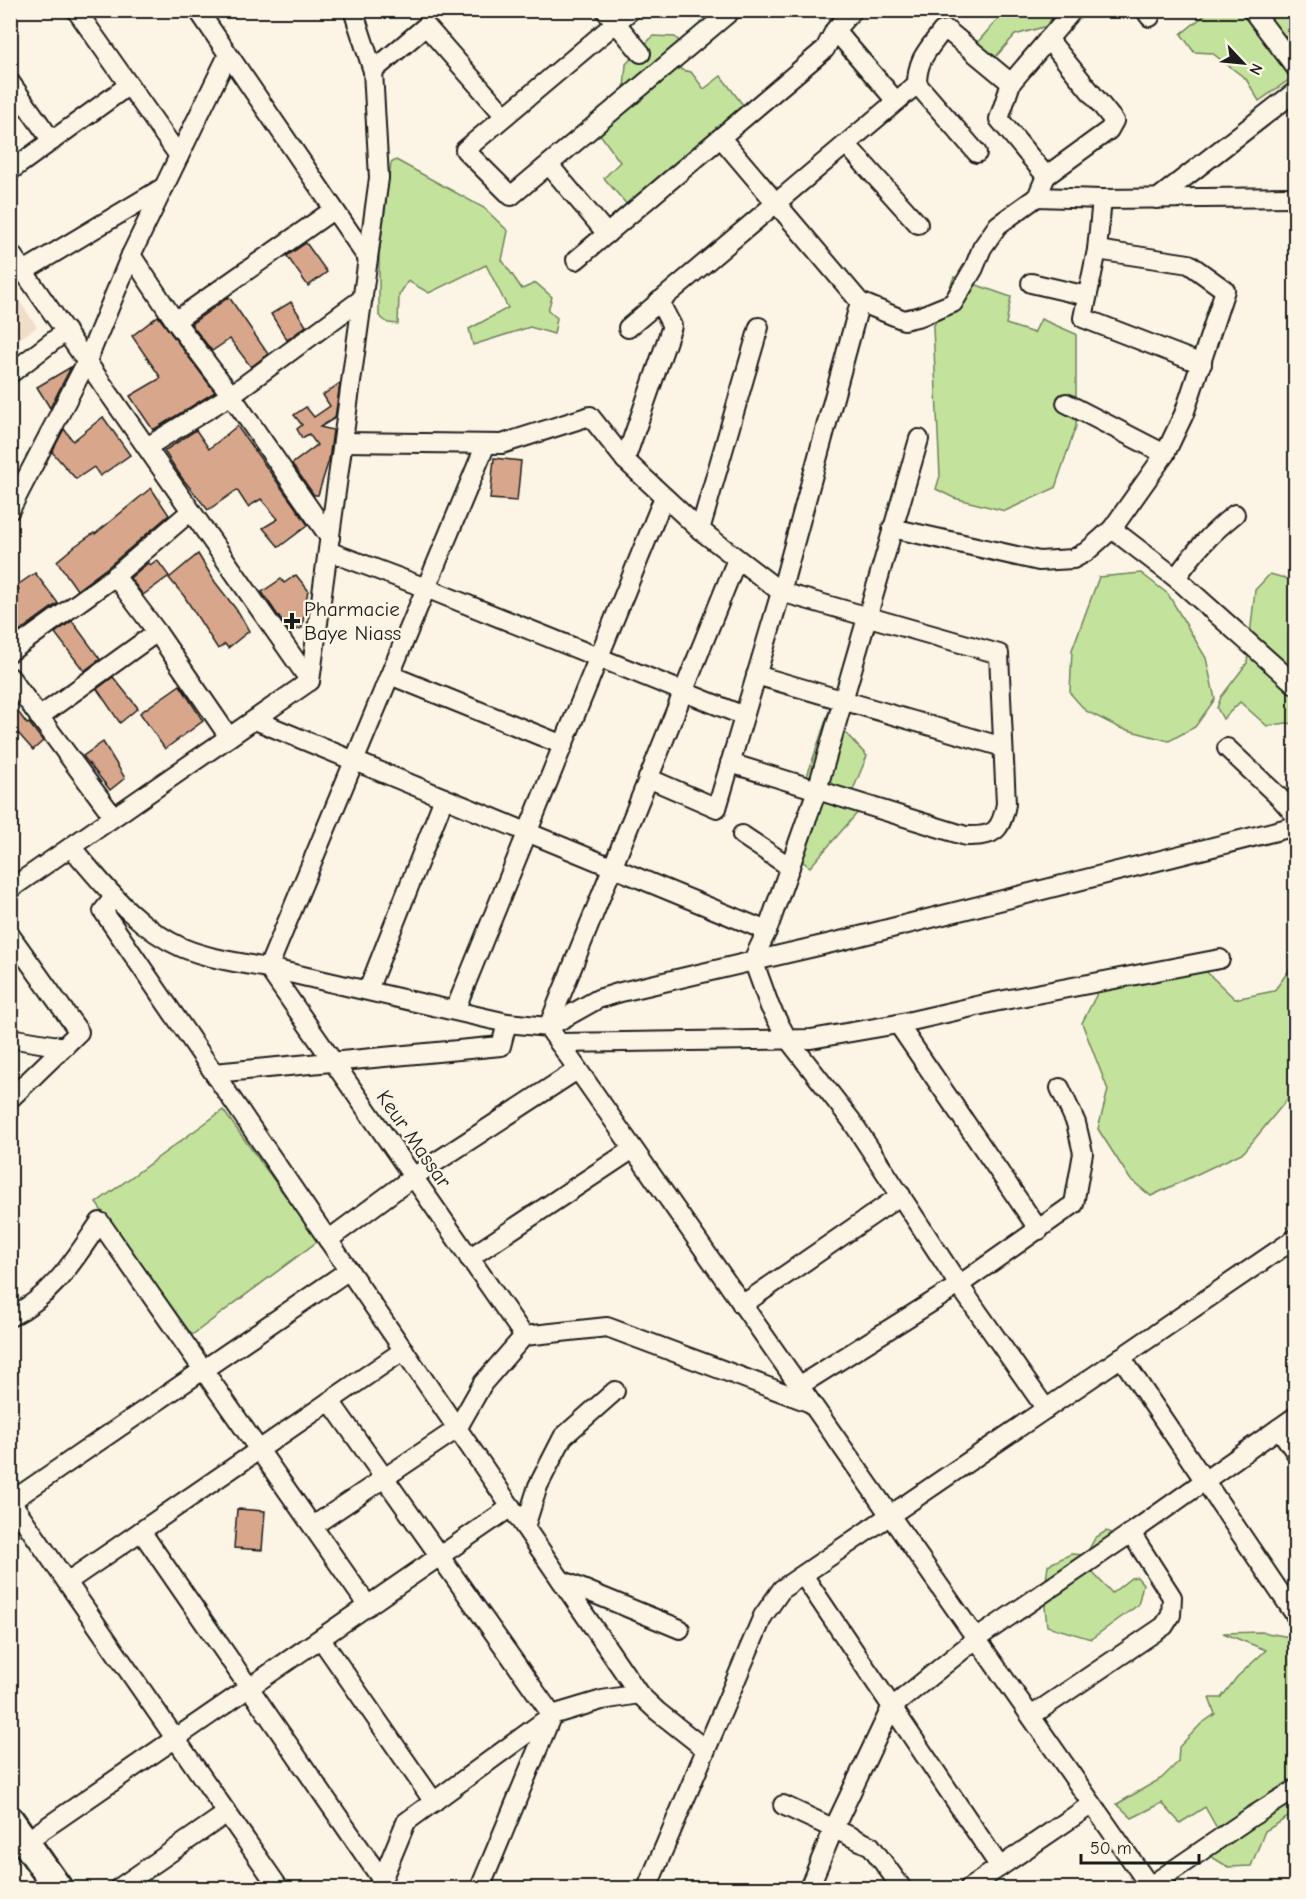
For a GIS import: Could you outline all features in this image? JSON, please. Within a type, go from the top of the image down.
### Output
[{"type":"street","points":[[76,10],[179,156]]},
{"type":"street","points":[[198,10],[368,259]]},
{"type":"street","points":[[10,889],[310,681],[380,178],[373,71],[352,10]]},
{"type":"street","points":[[631,10],[610,17],[505,116],[465,150],[511,196],[732,10]]},
{"type":"street","points":[[576,260],[825,49],[835,30],[853,10]]},
{"type":"street","points":[[1046,176],[999,119],[1011,83],[1073,10]]},
{"type":"street","points":[[1252,10],[1296,68]]},
{"type":"street","points":[[610,17],[641,53]]},
{"type":"street","points":[[373,71],[426,26],[505,116]]},
{"type":"street","points":[[835,30],[896,101]]},
{"type":"street","points":[[977,153],[917,84],[917,70],[922,57],[942,31],[947,30],[1011,83]]},
{"type":"street","points":[[721,138],[860,302],[904,320],[921,316],[953,303],[974,268],[982,248],[998,225],[1037,197],[1046,176],[1109,130],[1114,121],[1048,39]]},
{"type":"street","points":[[10,510],[87,361],[131,255],[228,55]]},
{"type":"street","points":[[10,82],[52,141]]},
{"type":"street","points":[[628,328],[917,84]]},
{"type":"street","points":[[10,171],[129,85]]},
{"type":"street","points":[[1157,199],[1296,91]]},
{"type":"street","points":[[846,144],[918,224]]},
{"type":"street","points":[[549,165],[607,234]]},
{"type":"street","points":[[24,271],[164,187]]},
{"type":"street","points":[[1037,197],[1102,199],[1296,197]]},
{"type":"street","points":[[1102,199],[1097,250],[1083,318],[1202,364]]},
{"type":"street","points":[[175,321],[333,210]]},
{"type":"street","points":[[892,528],[1039,561],[1073,559],[1086,552],[1112,529],[1165,454],[1184,414],[1225,290],[1189,264],[1097,250]]},
{"type":"street","points":[[10,252],[310,681]]},
{"type":"street","points":[[131,255],[175,321],[231,395],[329,545],[426,588],[744,716]]},
{"type":"street","points":[[1031,283],[1088,296]]},
{"type":"street","points":[[147,447],[231,395],[363,298]]},
{"type":"street","points":[[625,460],[672,326],[659,302]]},
{"type":"street","points":[[648,778],[717,808],[780,592],[860,302]]},
{"type":"street","points":[[700,530],[759,327]]},
{"type":"street","points":[[10,374],[66,332]]},
{"type":"street","points":[[1066,403],[1165,454]]},
{"type":"street","points":[[343,442],[502,444],[590,416],[625,460],[664,497],[700,530],[780,592],[999,654],[1006,804],[1003,821],[998,828],[983,836],[966,836],[730,763]]},
{"type":"street","points":[[919,439],[817,790],[767,931],[753,960],[770,1007],[787,1038],[851,1120],[959,1285],[1046,1408]]},
{"type":"street","points":[[268,968],[486,444]]},
{"type":"street","points":[[455,1010],[664,497]]},
{"type":"street","points":[[10,652],[115,576],[191,511]]},
{"type":"street","points":[[1176,578],[1197,549],[1235,514]]},
{"type":"street","points":[[1112,529],[1176,578],[1296,686]]},
{"type":"street","points":[[548,1027],[737,559]]},
{"type":"street","points":[[115,576],[158,632],[230,737]]},
{"type":"street","points":[[39,717],[158,632]]},
{"type":"street","points":[[390,675],[563,745]]},
{"type":"street","points":[[756,675],[1003,747]]},
{"type":"street","points":[[10,677],[113,816]]},
{"type":"street","points":[[255,720],[767,931]]},
{"type":"street","points":[[1227,748],[1296,816]]},
{"type":"street","points":[[368,990],[444,798]]},
{"type":"street","points":[[71,847],[114,897],[151,929],[182,947],[228,962],[268,968],[507,1023],[548,1027],[598,999],[753,960],[840,941],[1296,826]]},
{"type":"street","points":[[742,835],[790,867]]},
{"type":"street","points":[[114,897],[103,911],[639,1694],[705,1749]]},
{"type":"street","points":[[10,935],[79,1032],[10,1099]]},
{"type":"street","points":[[559,1043],[811,1039],[898,1024],[994,1002],[1220,959]]},
{"type":"street","name":"Keur Massar","points":[[268,968],[524,1336]]},
{"type":"street","points":[[214,1073],[501,1046],[507,1023]]},
{"type":"street","points":[[898,1024],[1039,1230]]},
{"type":"street","points":[[548,1027],[1150,1887],[1251,1817],[1296,1789]]},
{"type":"street","points":[[10,1038],[64,1047]]},
{"type":"street","points":[[328,1240],[413,1177],[577,1070]]},
{"type":"street","points":[[799,1386],[959,1285],[1074,1204],[1083,1153],[1076,1124],[1060,1088]]},
{"type":"street","points":[[469,1258],[633,1149]]},
{"type":"street","points":[[742,1305],[902,1195]]},
{"type":"street","points":[[10,1317],[34,1305],[54,1287],[100,1222],[368,1606]]},
{"type":"street","points":[[647,1888],[763,1616],[782,1589],[1296,1238]]},
{"type":"street","points":[[279,1888],[11,1501],[348,1270]]},
{"type":"street","points":[[313,1526],[457,1429],[483,1383],[524,1336],[607,1328],[811,1403]]},
{"type":"street","points":[[68,1582],[404,1350]]},
{"type":"street","points":[[1121,1358],[1296,1616]]},
{"type":"street","points":[[525,1527],[538,1486],[563,1437],[615,1391]]},
{"type":"street","points":[[330,1401],[552,1715]]},
{"type":"street","points":[[809,1888],[834,1827],[891,1708],[976,1639],[1296,1416]]},
{"type":"street","points":[[1279,1428],[1296,1453]]},
{"type":"street","points":[[58,1888],[18,1831],[176,1739],[511,1507]]},
{"type":"street","points":[[141,1531],[249,1688],[376,1884]]},
{"type":"street","points":[[1030,1716],[1164,1626],[1171,1615],[1172,1597],[1131,1533]]},
{"type":"street","points":[[802,1575],[1000,1868]]},
{"type":"street","points":[[561,1580],[680,1629]]},
{"type":"street","points":[[321,1638],[434,1802]]},
{"type":"street","points":[[376,1884],[406,1822],[552,1715],[602,1700],[639,1694]]},
{"type":"street","points":[[480,1888],[552,1715]]},
{"type":"street","points":[[969,1888],[1092,1804]]},
{"type":"street","points":[[783,1805],[871,1846],[902,1888]]},
{"type":"street","points":[[120,1888],[227,1813]]},
{"type":"shaded area","points":[[11,288],[37,327],[10,345]]},
{"type":"green space","points":[[1005,11],[1056,11],[1047,26],[1015,35],[993,60],[976,44]]},
{"type":"green space","points":[[1210,11],[1295,11],[1295,79],[1289,80],[1259,101],[1246,79],[1212,53],[1194,52],[1181,34]]},
{"type":"green space","points":[[653,36],[675,37],[681,43],[667,54],[682,70],[691,72],[704,89],[721,76],[746,109],[629,207],[604,178],[620,162],[589,119],[624,90],[626,64]]},
{"type":"green space","points":[[396,160],[484,208],[508,231],[502,260],[522,289],[536,283],[552,297],[548,310],[557,318],[554,334],[530,327],[473,345],[469,329],[508,308],[486,265],[429,293],[408,281],[399,295],[398,324],[388,323],[379,316],[379,255],[391,163]]},
{"type":"green space","points":[[954,277],[1011,297],[1006,324],[1034,333],[1041,319],[1076,334],[1076,426],[1055,488],[1005,511],[954,498],[936,489],[940,476],[933,328]]},
{"type":"green space","points":[[1141,573],[1168,594],[1206,658],[1215,699],[1195,727],[1169,741],[1120,728],[1086,711],[1070,693],[1072,650],[1099,577]]},
{"type":"green space","points":[[1270,574],[1295,581],[1295,724],[1267,726],[1240,702],[1223,719],[1217,708],[1221,697],[1247,663],[1255,590]]},
{"type":"green space","points":[[828,714],[867,756],[848,802],[860,810],[810,867],[795,856],[814,821],[802,791]]},
{"type":"green space","points":[[1191,957],[1235,999],[1274,991],[1295,962],[1295,1090],[1244,1152],[1151,1196],[1130,1179],[1098,1129],[1108,1090],[1082,1023],[1102,984]]},
{"type":"green space","points":[[223,1110],[318,1241],[192,1335],[96,1203]]},
{"type":"green space","points":[[1106,1531],[1121,1536],[1091,1571],[1112,1593],[1131,1578],[1137,1577],[1143,1584],[1138,1605],[1091,1639],[1047,1626],[1044,1597],[1048,1565],[1071,1554],[1086,1555],[1095,1538]]},
{"type":"green space","points":[[1262,1632],[1295,1638],[1295,1813],[1265,1831],[1251,1866],[1228,1867],[1207,1854],[1218,1830],[1205,1807],[1180,1823],[1162,1803],[1132,1818],[1117,1804],[1162,1778],[1178,1762],[1179,1747],[1201,1724],[1215,1714],[1209,1698],[1221,1698],[1237,1677],[1266,1650],[1223,1633]]},
{"type":"building","points":[[306,243],[327,272],[308,286],[287,256]]},
{"type":"building","points":[[229,297],[268,354],[251,367],[230,339],[212,351],[191,324]]},
{"type":"building","points":[[291,302],[306,326],[287,340],[271,314]]},
{"type":"building","points":[[158,316],[215,392],[153,430],[130,396],[161,378],[132,336]]},
{"type":"building","points":[[71,367],[50,408],[37,387]]},
{"type":"building","points":[[340,383],[335,418],[320,427],[333,430],[329,460],[318,495],[314,495],[292,464],[317,445],[309,434],[302,438],[297,429],[302,425],[294,415],[306,407],[314,417],[330,406],[323,395]]},
{"type":"building","points":[[103,417],[130,455],[100,476],[94,467],[76,479],[52,452],[64,429],[73,441]]},
{"type":"building","points":[[237,426],[308,525],[279,547],[263,528],[278,519],[261,499],[248,507],[237,490],[208,510],[164,451],[196,430],[209,449]]},
{"type":"building","points":[[494,458],[521,461],[517,501],[490,499]]},
{"type":"building","points":[[151,488],[169,515],[77,590],[57,561],[75,546],[95,534]]},
{"type":"building","points":[[198,554],[249,631],[228,648],[225,644],[218,649],[184,596],[169,578]]},
{"type":"building","points":[[157,560],[169,576],[143,595],[130,578],[148,563],[150,565]]},
{"type":"building","points":[[35,573],[58,603],[10,638],[10,596],[19,589],[16,586]]},
{"type":"building","points":[[296,575],[308,590],[302,628],[289,632],[262,592],[281,579],[284,583]]},
{"type":"building","points":[[72,621],[100,659],[84,671],[55,633]]},
{"type":"building","points":[[113,677],[138,708],[120,723],[97,689]]},
{"type":"building","points":[[180,685],[203,721],[165,749],[140,713]]},
{"type":"building","points":[[10,701],[43,741],[33,750],[10,724]]},
{"type":"building","points":[[103,742],[125,778],[110,790],[83,756]]},
{"type":"building","points":[[237,1509],[265,1511],[262,1550],[234,1548]]},
{"type":"place","name":"Pharmacie Baye Niass","points":[[292,621]]}]
